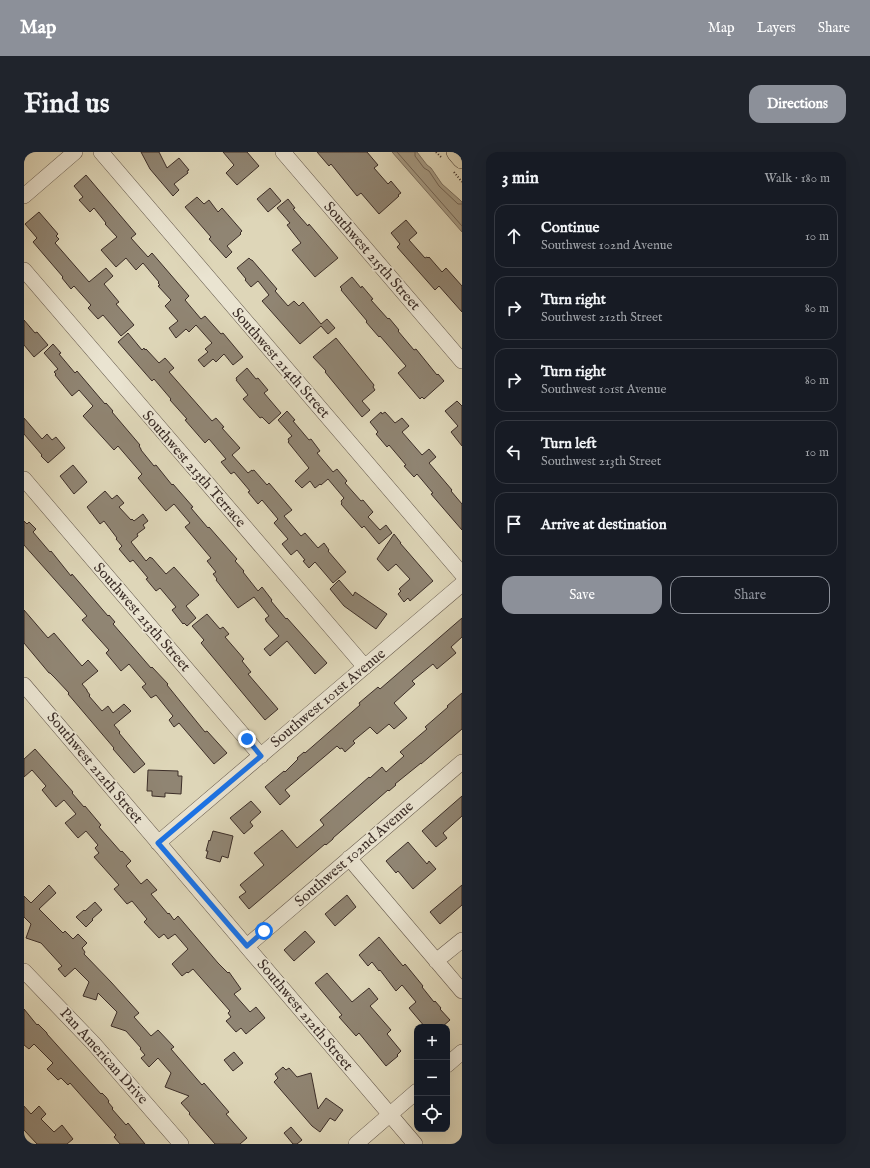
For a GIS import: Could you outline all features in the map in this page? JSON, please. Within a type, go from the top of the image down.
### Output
[{"type":"main road","points":[[456,152],[462,159]]},
{"type":"street","points":[[24,196],[75,152]]},
{"type":"street","name":"Southwest 214th Street","points":[[101,152],[462,574]]},
{"type":"street","name":"Southwest 215th Street","points":[[283,152],[462,361]]},
{"type":"street","name":"Southwest 213th Terrace","points":[[24,270],[364,667]]},
{"type":"street","name":"Southwest 213th Street","points":[[24,479],[261,756]]},
{"type":"street","name":"Southwest 101st Avenue","points":[[158,843],[462,584]]},
{"type":"street","name":"Southwest 212th Street","points":[[24,685],[415,1144]]},
{"type":"street","name":"Southwest 102nd Avenue","points":[[247,946],[462,762]]},
{"type":"street","points":[[349,858],[462,991]]},
{"type":"street","points":[[436,961],[462,940]]},
{"type":"street","name":"Pan American Drive","points":[[24,971],[94,1044],[181,1144]]},
{"type":"street","points":[[450,1062],[462,1052]]},
{"type":"street","points":[[356,1144],[414,1094]]},
{"type":"water","points":[[392,152],[417,152],[442,184],[462,202],[462,232]]},
{"type":"building","points":[[141,152],[159,152],[167,168],[179,158],[189,170],[187,171],[188,173],[174,184],[179,190],[173,196],[150,169]]},
{"type":"building","points":[[223,152],[247,152],[259,166],[237,185],[226,173],[234,165]]},
{"type":"building","points":[[317,152],[367,152],[378,165],[374,168],[388,184],[391,181],[401,193],[379,214],[361,193],[357,196],[331,164],[329,166]]},
{"type":"building","points":[[86,175],[136,234],[131,238],[148,257],[152,253],[189,296],[185,300],[201,319],[205,316],[221,334],[223,333],[243,357],[233,365],[224,354],[216,362],[213,359],[204,367],[198,360],[208,352],[205,349],[212,343],[196,325],[189,332],[186,329],[176,338],[169,328],[178,321],[165,306],[171,300],[158,286],[160,285],[158,283],[159,282],[143,263],[136,270],[126,258],[116,267],[101,250],[117,237],[105,224],[106,223],[94,208],[90,212],[79,200],[83,197],[74,186]]},
{"type":"building","points":[[270,188],[281,201],[268,212],[257,199]]},
{"type":"building","points":[[197,197],[204,204],[209,200],[218,212],[222,208],[242,231],[240,233],[241,234],[227,246],[232,252],[226,258],[209,239],[211,237],[185,207]]},
{"type":"building","points":[[288,199],[295,208],[293,209],[308,226],[309,224],[338,258],[315,277],[292,250],[301,243],[287,225],[290,223],[277,208]]},
{"type":"building","points":[[39,212],[58,234],[56,236],[59,239],[55,243],[89,282],[106,268],[113,276],[104,284],[119,302],[116,304],[134,325],[121,336],[103,315],[98,319],[88,308],[91,305],[74,286],[71,289],[62,278],[63,277],[33,242],[37,238],[25,224]]},
{"type":"building","points":[[406,220],[417,233],[409,240],[425,258],[429,257],[442,272],[446,268],[462,286],[462,312],[439,286],[435,290],[397,247],[400,244],[391,233]]},
{"type":"building","points":[[249,258],[277,289],[275,291],[288,306],[294,301],[299,306],[303,302],[321,324],[327,319],[335,328],[328,334],[321,326],[300,344],[262,301],[269,295],[258,281],[251,287],[237,268]]},
{"type":"building","points":[[352,277],[361,288],[362,286],[373,299],[371,300],[388,319],[389,318],[414,350],[416,349],[437,375],[438,374],[444,381],[424,399],[422,397],[420,399],[398,373],[406,366],[366,322],[367,321],[341,290],[342,289],[340,287]]},
{"type":"building","points":[[24,320],[48,345],[34,357],[24,345]]},
{"type":"building","points":[[128,333],[142,350],[144,348],[145,350],[146,349],[159,363],[165,358],[174,368],[169,372],[212,421],[216,418],[224,427],[222,428],[240,448],[232,455],[248,473],[254,470],[267,485],[269,483],[292,510],[284,516],[301,536],[305,533],[318,548],[324,543],[329,550],[328,551],[346,572],[333,583],[315,562],[309,568],[297,550],[291,555],[282,544],[288,539],[274,523],[278,519],[262,500],[258,504],[248,492],[250,491],[234,472],[231,474],[221,462],[226,459],[209,439],[205,443],[185,420],[187,419],[154,379],[152,381],[118,342]]},
{"type":"building","points":[[336,338],[374,385],[373,387],[375,390],[362,401],[370,410],[362,417],[325,372],[326,371],[313,357]]},
{"type":"building","points":[[53,344],[61,353],[59,354],[75,373],[77,371],[105,404],[106,403],[113,411],[112,412],[140,445],[141,450],[154,466],[156,465],[172,485],[173,484],[193,507],[191,508],[208,528],[209,527],[237,559],[235,561],[258,591],[262,587],[286,619],[287,618],[327,663],[315,674],[287,641],[270,656],[264,649],[279,636],[265,619],[269,616],[254,597],[238,608],[216,580],[217,579],[213,574],[216,572],[207,561],[211,558],[185,527],[190,523],[174,504],[166,511],[138,478],[142,474],[118,446],[114,450],[83,416],[93,406],[79,390],[72,396],[55,375],[56,374],[54,372],[58,369],[44,353]]},
{"type":"building","points":[[247,368],[268,390],[264,393],[281,413],[269,424],[262,417],[260,418],[243,399],[248,395],[236,378]]},
{"type":"building","points":[[457,401],[462,406],[462,446],[451,432],[458,426],[445,411]]},
{"type":"building","points":[[287,411],[295,420],[293,421],[309,440],[311,439],[320,451],[317,453],[333,472],[337,469],[347,481],[345,483],[373,512],[368,517],[380,530],[386,525],[392,533],[379,544],[364,526],[362,528],[341,504],[341,501],[344,498],[328,479],[315,488],[310,481],[302,488],[295,481],[309,468],[288,442],[288,439],[292,436],[278,420]]},
{"type":"building","points":[[381,412],[382,414],[385,412],[395,423],[402,418],[409,426],[402,432],[422,455],[429,449],[436,457],[429,463],[462,504],[462,530],[431,494],[433,493],[417,474],[414,477],[389,445],[387,447],[376,434],[378,432],[370,422]]},
{"type":"building","points":[[24,418],[42,439],[47,434],[52,440],[56,437],[65,448],[48,463],[24,434]]},
{"type":"building","points":[[73,465],[87,482],[74,494],[60,476]]},
{"type":"building","points":[[105,491],[112,499],[117,495],[124,503],[119,507],[131,520],[132,519],[134,521],[143,514],[148,521],[143,525],[145,528],[137,534],[138,536],[131,542],[146,561],[150,557],[152,558],[166,574],[174,567],[199,595],[186,606],[196,618],[187,626],[184,623],[183,624],[172,610],[176,607],[160,588],[156,591],[146,579],[148,578],[133,560],[130,562],[119,549],[122,546],[104,521],[100,524],[87,507]]},
{"type":"building","points":[[24,521],[27,524],[29,522],[36,529],[33,532],[50,552],[51,551],[71,576],[72,574],[108,616],[109,615],[115,622],[113,624],[151,668],[152,667],[168,684],[167,685],[205,732],[207,731],[227,753],[214,764],[179,723],[174,727],[169,720],[173,716],[156,695],[151,698],[142,687],[146,684],[129,664],[121,671],[106,653],[109,650],[82,620],[87,616],[24,545]]},
{"type":"building","points":[[394,534],[433,581],[410,601],[408,598],[404,602],[398,594],[401,591],[399,589],[410,579],[396,564],[388,571],[377,559]]},
{"type":"building","points":[[339,580],[353,596],[355,592],[387,614],[376,629],[344,606],[330,589]]},
{"type":"building","points":[[24,610],[48,638],[54,633],[82,666],[88,660],[98,671],[82,684],[90,695],[89,696],[102,711],[108,706],[113,713],[124,704],[131,711],[114,725],[145,764],[134,773],[68,694],[69,693],[49,673],[24,643]]},
{"type":"building","points":[[207,614],[220,629],[223,627],[229,634],[225,637],[244,659],[242,661],[251,672],[248,674],[278,709],[265,720],[201,643],[204,640],[192,626]]},
{"type":"building","points":[[462,618],[462,637],[451,647],[456,653],[437,669],[433,664],[412,681],[415,684],[394,703],[407,718],[394,729],[389,724],[377,734],[370,727],[353,741],[355,743],[345,752],[342,748],[340,749],[337,746],[285,790],[290,796],[280,805],[265,787],[284,771],[285,772],[298,759],[297,758],[304,752],[305,753],[360,705],[359,703],[378,687],[380,689]]},
{"type":"building","points":[[462,693],[462,729],[395,784],[396,785],[389,791],[388,790],[326,845],[325,844],[249,909],[239,897],[246,892],[240,885],[264,865],[254,853],[282,830],[297,848],[324,825],[320,820],[369,777],[370,778],[382,767],[386,772],[404,756],[400,752],[427,729],[425,727]]},
{"type":"building","points":[[35,749],[101,825],[99,827],[131,861],[126,866],[141,884],[147,879],[157,890],[151,894],[168,914],[169,913],[174,920],[178,916],[218,963],[228,973],[229,972],[241,989],[234,994],[250,1012],[256,1007],[265,1018],[246,1034],[241,1028],[236,1032],[226,1021],[231,1017],[228,1013],[230,1011],[193,969],[182,976],[172,964],[188,949],[175,934],[168,939],[164,934],[159,938],[144,922],[147,919],[132,901],[127,904],[114,889],[119,885],[94,857],[99,853],[95,848],[98,845],[86,831],[78,838],[65,823],[76,814],[64,800],[56,807],[42,790],[46,786],[32,770],[24,777],[24,759]]},
{"type":"building","points":[[148,770],[178,771],[178,776],[182,776],[181,794],[165,793],[165,797],[152,796],[152,791],[147,791]]},
{"type":"building","points":[[462,796],[462,816],[443,833],[447,838],[436,847],[422,831]]},
{"type":"building","points":[[251,801],[261,812],[250,822],[253,826],[244,834],[230,818]]},
{"type":"building","points":[[213,831],[233,836],[228,858],[222,856],[220,862],[206,858],[208,851],[206,851]]},
{"type":"building","points":[[408,842],[427,864],[429,861],[436,869],[413,889],[398,871],[396,873],[386,861]]},
{"type":"building","points":[[49,885],[56,893],[39,909],[63,933],[65,931],[73,939],[78,934],[87,943],[82,948],[85,952],[84,954],[139,1013],[134,1017],[151,1036],[158,1030],[174,1047],[171,1049],[202,1085],[204,1083],[229,1112],[226,1114],[247,1138],[240,1144],[215,1144],[181,1103],[189,1096],[165,1087],[171,1073],[158,1058],[149,1067],[141,1058],[145,1055],[140,1049],[141,1048],[126,1031],[111,1026],[117,1012],[98,993],[96,1000],[83,996],[89,982],[75,968],[65,977],[58,969],[62,966],[41,943],[26,938],[31,924],[24,917],[24,896],[31,903]]},
{"type":"building","points":[[462,885],[462,905],[440,924],[430,912]]},
{"type":"building","points":[[347,895],[356,907],[335,926],[325,914]]},
{"type":"building","points":[[95,902],[102,910],[86,927],[76,917]]},
{"type":"building","points":[[305,931],[315,942],[294,961],[284,950]]},
{"type":"building","points":[[379,937],[403,966],[405,964],[450,1020],[445,1024],[422,1024],[409,1008],[416,1002],[402,985],[396,991],[372,962],[368,966],[359,955]]},
{"type":"building","points":[[327,973],[352,1002],[369,988],[378,999],[370,1006],[391,1030],[387,1034],[401,1051],[397,1055],[398,1056],[386,1066],[359,1033],[356,1036],[339,1017],[342,1015],[315,983]]},
{"type":"building","points":[[24,1009],[101,1094],[102,1093],[106,1097],[113,1108],[112,1109],[126,1125],[128,1123],[145,1144],[120,1144],[114,1137],[116,1135],[70,1083],[68,1085],[61,1078],[58,1080],[47,1069],[53,1063],[34,1044],[29,1049],[24,1045]]},
{"type":"building","points":[[234,1052],[243,1063],[233,1071],[224,1060]]},
{"type":"building","points":[[283,1067],[286,1070],[289,1068],[297,1077],[311,1073],[318,1109],[326,1098],[343,1110],[335,1121],[330,1118],[320,1132],[312,1126],[274,1082],[278,1078],[275,1074]]},
{"type":"building","points":[[24,1106],[31,1114],[39,1106],[46,1114],[41,1119],[54,1132],[62,1125],[73,1139],[67,1144],[37,1144],[24,1130]]},
{"type":"building","points":[[291,1127],[302,1140],[297,1144],[293,1144],[284,1133]]},
{"type":"route","points":[[247,739],[261,756],[158,843],[247,946],[264,931]]}]
